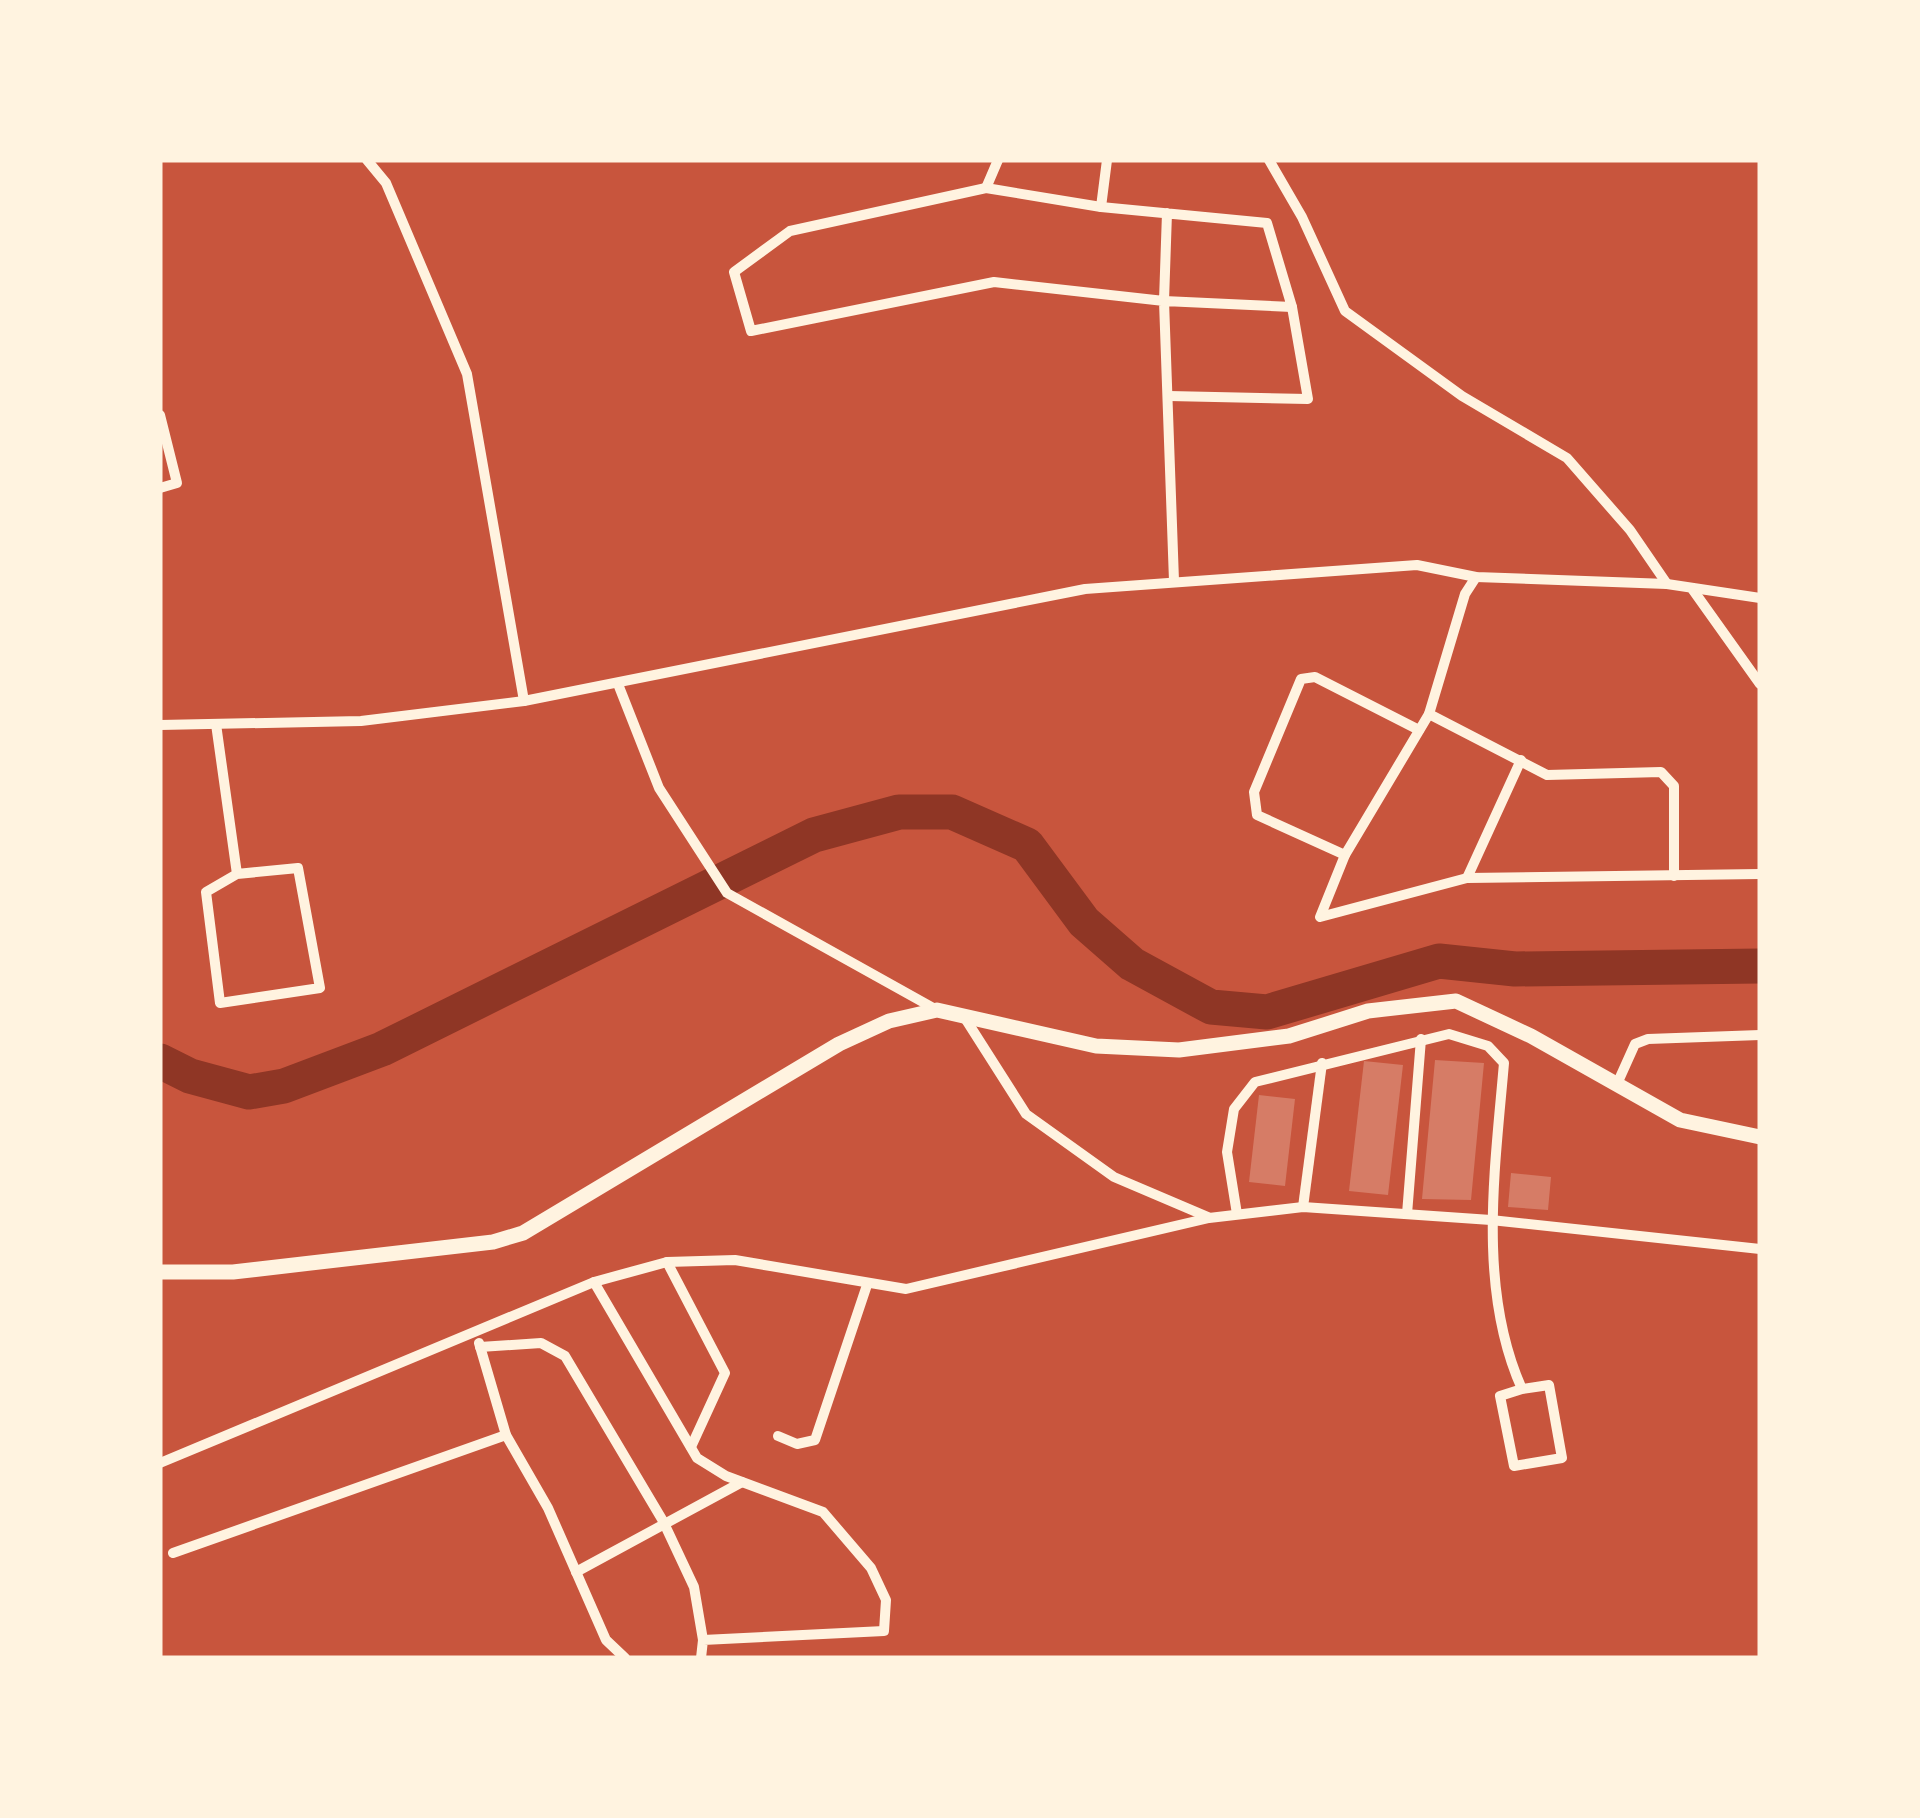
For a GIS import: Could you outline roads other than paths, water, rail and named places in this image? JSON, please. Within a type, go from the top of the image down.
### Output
[{"type":"street","points":[[367,160],[386,183],[467,374],[524,701]]},
{"type":"street","points":[[986,188],[998,160]]},
{"type":"street","points":[[1102,207],[1107,160]]},
{"type":"street","points":[[1268,160],[1302,217],[1345,311],[1462,396],[1567,458],[1630,530],[1667,584]]},
{"type":"street","points":[[1169,396],[1308,400],[1292,307],[1267,223],[1102,207],[986,188],[790,231],[760,248],[734,272],[750,331],[994,282],[1164,300],[1292,307]]},
{"type":"street","points":[[1167,213],[1164,300],[1170,555],[1174,581]]},
{"type":"street","points":[[160,415],[176,483],[160,488]]},
{"type":"street","points":[[160,724],[361,721],[524,701],[1085,590],[1174,581],[1417,565],[1476,578],[1667,584],[1760,598]]},
{"type":"street","points":[[1476,578],[1465,594],[1429,714],[1345,855],[1320,917],[1467,878],[1760,874]]},
{"type":"street","points":[[1693,590],[1760,684]]},
{"type":"street","points":[[1345,855],[1256,815],[1254,792],[1301,679],[1314,677],[1419,730]]},
{"type":"street","points":[[618,684],[659,788],[727,892],[936,1010],[1096,1046],[1179,1050],[1289,1036],[1368,1011],[1456,1001],[1680,1120],[1760,1137]]},
{"type":"street","points":[[1429,714],[1548,775],[1661,772],[1674,786],[1674,876]]},
{"type":"street","points":[[216,724],[237,874]]},
{"type":"street","points":[[1467,878],[1521,760]]},
{"type":"street","points":[[298,868],[320,988],[220,1004],[206,892],[237,874],[298,868]]},
{"type":"street","points":[[160,1272],[252,1270],[493,1242],[523,1233],[839,1044],[889,1021],[936,1010]]},
{"type":"street","points":[[962,1016],[1026,1114],[1114,1177],[1209,1218]]},
{"type":"street","points":[[1236,1214],[1228,1152],[1234,1108],[1255,1082],[1449,1034],[1488,1046],[1504,1063],[1491,1220],[1503,1323],[1522,1389]]},
{"type":"street","points":[[1617,1084],[1635,1044],[1648,1039],[1760,1035]]},
{"type":"street","points":[[1407,1214],[1421,1039]]},
{"type":"street","points":[[1303,1207],[1322,1063]]},
{"type":"street","points":[[160,1464],[594,1282],[667,1262],[735,1260],[906,1289],[1209,1218],[1303,1207],[1491,1220],[1760,1249]]},
{"type":"street","points":[[667,1262],[725,1372],[691,1447]]},
{"type":"street","points":[[594,1282],[697,1458],[742,1482],[822,1512],[871,1568],[886,1600],[884,1631],[704,1640]]},
{"type":"street","points":[[778,1436],[798,1444],[815,1440],[867,1284]]},
{"type":"street","points":[[476,1332],[506,1435],[548,1508],[606,1640],[625,1658]]},
{"type":"street","points":[[480,1347],[541,1343],[565,1356],[662,1522],[694,1587],[704,1640],[701,1658]]},
{"type":"street","points":[[1549,1385],[1562,1458],[1514,1466],[1500,1396],[1522,1389],[1549,1385]]},
{"type":"street","points":[[173,1553],[506,1435]]},
{"type":"street","points":[[576,1572],[742,1482]]},
{"type":"waterway","points":[[160,1061],[190,1076],[249,1092],[284,1086],[382,1049],[814,835],[899,812],[952,812],[1027,845],[1084,922],[1132,964],[1211,1007],[1267,1012],[1439,961],[1515,969],[1760,966]]}]
